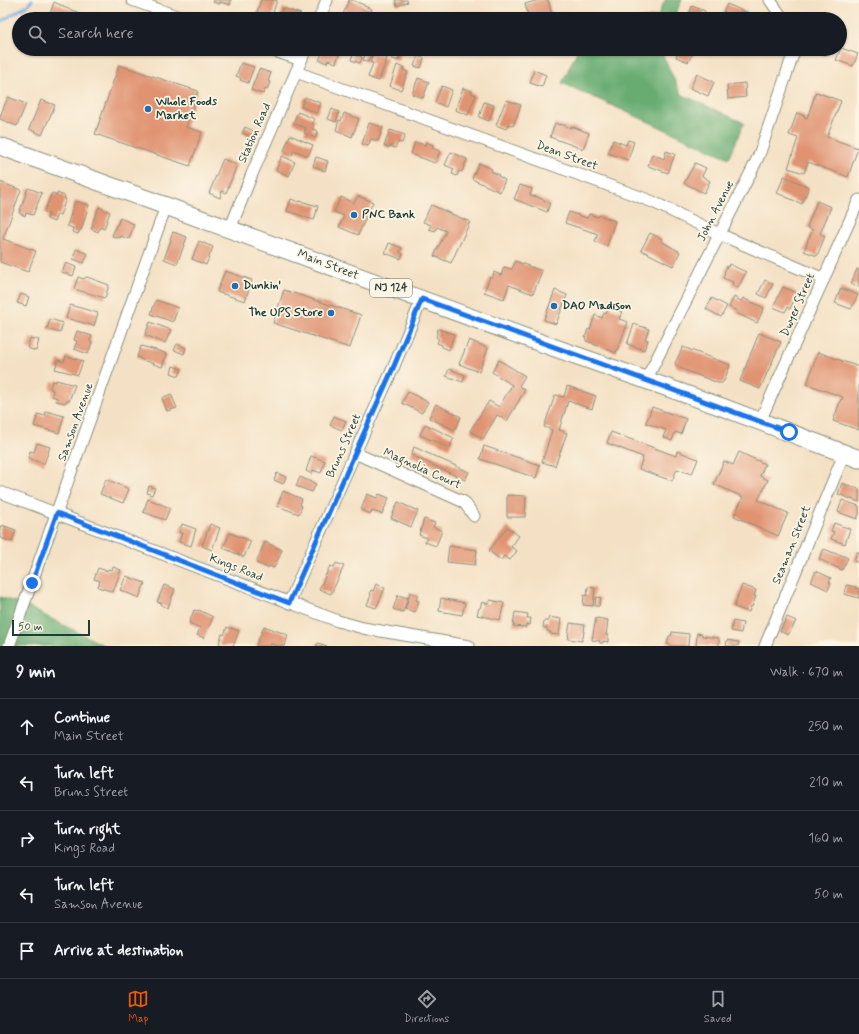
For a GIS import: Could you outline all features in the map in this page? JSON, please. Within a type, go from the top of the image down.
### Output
[{"type":"main road","name":"Main Street","points":[[0,146],[760,421],[851,456]]},
{"type":"street","points":[[132,0],[165,12]]},
{"type":"street","points":[[322,12],[326,0]]},
{"type":"street","points":[[289,56],[301,60]]},
{"type":"street","name":"Station Road","points":[[230,229],[303,56]]},
{"type":"street","name":"John Avenue","points":[[646,380],[758,155],[793,56]]},
{"type":"street","name":"Dean Street","points":[[296,72],[653,202],[719,234],[824,279]]},
{"type":"street","name":"Dwyer Street","points":[[760,421],[859,200]]},
{"type":"street","name":"Samson Avenue","points":[[10,644],[166,206]]},
{"type":"street","name":"Bruns Street","points":[[289,603],[394,366],[422,299]]},
{"type":"street","name":"Magnolia Court","points":[[355,453],[464,502],[474,516]]},
{"type":"street","name":"Seaman Street","points":[[765,646],[851,456]]},
{"type":"street","name":"Kings Road","points":[[0,492],[338,621],[363,628],[469,646]]},
{"type":"green space","points":[[665,0],[682,0],[676,12],[660,12]]},
{"type":"green space","points":[[575,56],[663,56],[681,94],[744,123],[729,158],[562,83]]},
{"type":"green space","points":[[0,597],[24,605],[105,646],[0,646]]},
{"type":"building","points":[[214,0],[231,0],[230,5],[220,2],[219,4],[213,2]]},
{"type":"building","points":[[261,0],[277,0],[273,12],[257,12]]},
{"type":"building","points":[[349,0],[372,9],[371,12],[344,12]]},
{"type":"building","points":[[395,0],[407,0],[408,2],[397,6]]},
{"type":"building","points":[[539,0],[548,0],[551,12],[527,12],[525,4]]},
{"type":"building","points":[[54,2],[77,12],[50,12]]},
{"type":"building","points":[[727,4],[746,12],[724,12]]},
{"type":"building","points":[[692,6],[705,11],[705,12],[690,12]]},
{"type":"building","points":[[283,8],[295,12],[282,12]]},
{"type":"building","points":[[847,50],[858,54],[853,66],[836,60],[838,56],[847,56]]},
{"type":"building","points":[[321,56],[339,56],[336,63],[328,60],[327,63],[319,60]]},
{"type":"building","points":[[352,56],[362,57],[360,63],[351,60]]},
{"type":"building","points":[[364,56],[370,56],[368,62],[363,60]]},
{"type":"building","points":[[372,56],[381,56],[387,58],[379,81],[368,77],[373,63],[370,62]]},
{"type":"building","points":[[392,56],[400,56],[398,61],[391,58]]},
{"type":"building","points":[[418,56],[424,58],[421,68],[414,66]]},
{"type":"building","points":[[676,56],[691,56],[688,62]]},
{"type":"building","points":[[241,63],[254,67],[248,83],[240,80],[241,78],[236,76]]},
{"type":"building","name":"Whole Foods Market","points":[[119,65],[198,91],[186,127],[202,132],[190,166],[95,134]]},
{"type":"building","points":[[397,65],[404,68],[403,70],[408,72],[401,90],[390,86]]},
{"type":"building","points":[[259,69],[271,73],[267,90],[265,89],[263,94],[251,90]]},
{"type":"building","points":[[534,70],[546,75],[542,87],[530,83]]},
{"type":"building","points":[[697,74],[714,82],[708,96],[690,88]]},
{"type":"building","points":[[418,78],[429,82],[423,98],[412,94]]},
{"type":"building","points":[[745,83],[746,97],[728,99],[727,85]]},
{"type":"building","points":[[442,86],[452,90],[446,107],[435,102]]},
{"type":"building","points":[[463,88],[472,91],[471,93],[476,95],[468,115],[455,110]]},
{"type":"building","points":[[816,92],[841,101],[827,137],[858,148],[848,177],[808,162],[804,173],[788,168],[798,138],[789,135],[797,113],[807,118]]},
{"type":"building","points":[[8,97],[26,104],[17,126],[0,119]]},
{"type":"building","points":[[305,97],[321,103],[317,113],[301,107]]},
{"type":"building","points":[[41,100],[55,105],[42,135],[29,129]]},
{"type":"building","points":[[506,100],[521,105],[513,126],[508,124],[506,129],[496,125]]},
{"type":"building","points":[[484,102],[494,105],[489,121],[479,117]]},
{"type":"building","points":[[332,109],[339,112],[336,122],[328,119]]},
{"type":"building","points":[[298,112],[315,119],[312,124],[314,125],[312,129],[318,131],[315,138],[304,133],[306,128],[293,123]]},
{"type":"building","points":[[344,113],[359,119],[352,137],[336,130],[339,120],[341,121]]},
{"type":"building","points":[[369,123],[383,127],[378,141],[371,139],[368,146],[362,144]]},
{"type":"building","points":[[555,123],[571,128],[571,126],[589,133],[583,149],[550,137]]},
{"type":"building","points":[[245,127],[256,132],[253,138],[242,133]]},
{"type":"building","points":[[390,130],[405,135],[402,143],[398,142],[395,148],[384,146]]},
{"type":"building","points":[[290,135],[313,145],[308,156],[294,150],[292,155],[284,151]]},
{"type":"building","points":[[613,140],[626,145],[628,140],[634,142],[628,160],[608,153]]},
{"type":"building","points":[[415,142],[425,145],[426,142],[433,145],[432,148],[440,151],[435,163],[411,154]]},
{"type":"building","points":[[666,151],[675,154],[668,173],[648,166],[652,154],[664,159]]},
{"type":"building","points":[[451,152],[467,159],[462,172],[459,171],[457,176],[452,174],[454,169],[445,165]]},
{"type":"building","points":[[282,156],[295,162],[289,176],[276,170]]},
{"type":"building","points":[[316,157],[328,161],[325,171],[313,166]]},
{"type":"building","points":[[223,159],[237,165],[226,193],[222,191],[220,198],[209,193]]},
{"type":"building","points":[[479,163],[492,169],[491,171],[505,180],[500,192],[472,179]]},
{"type":"building","points":[[695,163],[706,168],[702,176],[710,181],[704,193],[684,183]]},
{"type":"building","points":[[784,176],[809,187],[802,204],[777,193]]},
{"type":"building","points":[[0,182],[21,190],[3,239],[36,251],[28,272],[0,262]]},
{"type":"building","points":[[520,185],[532,189],[530,195],[550,203],[547,212],[514,199]]},
{"type":"building","points":[[28,188],[42,193],[33,215],[26,213],[25,216],[19,213]]},
{"type":"building","points":[[52,193],[65,196],[64,198],[66,199],[60,215],[57,214],[54,222],[47,219],[49,214],[44,212]]},
{"type":"building","name":"PNC Bank","points":[[358,196],[373,202],[358,235],[339,227],[344,216],[334,212],[341,197],[354,203]]},
{"type":"building","points":[[291,199],[318,206],[314,220],[287,211]]},
{"type":"building","points":[[75,201],[89,205],[81,230],[78,234],[72,232],[73,228],[67,226]]},
{"type":"building","points":[[817,201],[831,207],[820,234],[825,236],[817,256],[804,251],[813,230],[807,227]]},
{"type":"building","points":[[431,205],[470,222],[451,263],[434,256],[446,231],[437,227],[435,231],[429,229],[431,225],[423,222]]},
{"type":"building","points":[[99,207],[110,212],[104,229],[100,227],[98,232],[91,229]]},
{"type":"building","points":[[569,212],[587,218],[589,214],[598,217],[599,215],[615,221],[607,246],[595,241],[598,234],[565,223]]},
{"type":"building","points":[[120,218],[134,224],[129,239],[121,236],[118,238],[112,236]]},
{"type":"building","points":[[173,232],[187,237],[177,264],[164,259]]},
{"type":"building","points":[[650,233],[662,239],[661,241],[680,252],[673,266],[641,250]]},
{"type":"building","points":[[199,241],[213,247],[206,265],[192,259]]},
{"type":"building","points":[[389,243],[402,248],[400,252],[403,254],[401,259],[385,253]]},
{"type":"building","points":[[76,249],[88,254],[84,263],[73,259]]},
{"type":"building","points":[[515,261],[542,271],[533,294],[509,285],[504,299],[484,292],[490,277],[492,278],[494,272],[501,275],[504,267],[512,269]]},
{"type":"building","points":[[66,263],[76,267],[73,276],[62,272]]},
{"type":"building","points":[[729,264],[746,272],[738,288],[732,285],[733,282],[723,278],[724,272]]},
{"type":"building","points":[[857,269],[859,270],[859,287],[851,284]]},
{"type":"building","name":"Dunkin'","points":[[225,271],[252,280],[245,301],[217,292]]},
{"type":"building","points":[[78,277],[83,279],[87,277],[109,285],[105,298],[74,289]]},
{"type":"building","points":[[765,280],[773,284],[766,298],[758,294]]},
{"type":"building","points":[[783,287],[797,293],[790,309],[788,307],[785,312],[773,307]]},
{"type":"building","points":[[841,288],[858,295],[851,309],[835,303]]},
{"type":"building","points":[[284,290],[361,315],[350,348],[273,323]]},
{"type":"building","points":[[555,290],[567,295],[556,324],[544,320]]},
{"type":"building","points":[[21,294],[29,297],[26,306],[17,303]]},
{"type":"building","points":[[734,297],[741,301],[743,298],[764,308],[757,323],[736,313],[737,311],[729,307]]},
{"type":"building","points":[[712,298],[727,306],[721,317],[706,309]]},
{"type":"building","points":[[156,300],[178,308],[173,322],[151,314]]},
{"type":"building","points":[[70,305],[98,313],[94,326],[66,318]]},
{"type":"building","points":[[609,307],[622,312],[619,319],[628,322],[616,353],[586,341],[585,338],[588,329],[590,330],[595,315],[602,318],[604,313],[606,314]]},
{"type":"building","points":[[50,319],[63,323],[60,333],[47,329]]},
{"type":"building","points":[[150,322],[171,330],[165,343],[145,335]]},
{"type":"building","points":[[634,324],[649,329],[645,339],[648,340],[644,350],[627,344]]},
{"type":"building","points":[[438,329],[454,334],[449,350],[437,343],[439,339],[436,337]]},
{"type":"building","points":[[77,331],[92,336],[90,341],[92,342],[88,354],[74,349],[77,341],[74,340]]},
{"type":"building","points":[[759,333],[781,342],[760,389],[740,381]]},
{"type":"building","points":[[30,338],[39,340],[36,351],[27,348]]},
{"type":"building","points":[[469,340],[488,348],[479,372],[459,364]]},
{"type":"building","points":[[177,344],[186,348],[184,354],[174,350]]},
{"type":"building","points":[[141,346],[167,354],[162,367],[137,357]]},
{"type":"building","points":[[683,347],[730,365],[724,381],[722,383],[718,383],[677,367],[675,363]]},
{"type":"building","points":[[818,352],[859,367],[859,430],[833,421],[843,397],[807,384]]},
{"type":"building","points":[[66,356],[83,361],[78,375],[55,369],[58,360],[64,362]]},
{"type":"building","points":[[499,360],[525,376],[519,386],[525,390],[507,421],[497,415],[483,439],[470,431],[489,401],[499,407],[512,385],[492,372]]},
{"type":"building","points":[[173,366],[182,369],[179,376],[171,373]]},
{"type":"building","points":[[449,369],[465,375],[463,382],[446,376]]},
{"type":"building","points":[[56,380],[75,385],[69,401],[66,401],[65,403],[56,401],[57,398],[52,396],[53,390],[50,389],[52,381],[56,382]]},
{"type":"building","points":[[567,386],[596,396],[592,409],[568,401],[559,430],[567,433],[555,466],[542,462],[552,430],[544,427],[555,395],[564,397]]},
{"type":"building","points":[[408,392],[428,402],[422,413],[402,403]]},
{"type":"building","points":[[171,394],[177,408],[167,411],[162,398]]},
{"type":"building","points":[[436,404],[461,417],[455,430],[429,418]]},
{"type":"building","points":[[652,407],[686,419],[681,434],[675,432],[672,441],[663,437],[666,430],[646,423]]},
{"type":"building","points":[[46,411],[64,416],[59,433],[34,426],[38,414],[45,416]]},
{"type":"building","points":[[334,416],[346,421],[342,430],[330,425]]},
{"type":"building","points":[[425,424],[454,438],[449,448],[420,435]]},
{"type":"building","points":[[611,432],[676,456],[677,451],[698,459],[692,474],[677,469],[672,481],[639,469],[643,457],[607,443]]},
{"type":"building","points":[[37,443],[50,447],[44,464],[28,458],[30,451],[34,452]]},
{"type":"building","points":[[484,446],[540,465],[536,478],[480,459]]},
{"type":"building","points":[[414,447],[469,472],[465,480],[411,455]]},
{"type":"building","points":[[739,452],[765,464],[760,476],[768,480],[758,500],[788,513],[778,536],[734,516],[743,497],[714,484],[724,461],[733,465]]},
{"type":"building","points":[[311,456],[325,461],[321,473],[313,470],[312,474],[306,471]]},
{"type":"building","points":[[277,473],[286,477],[283,484],[274,480]]},
{"type":"building","points":[[300,477],[316,484],[312,492],[296,486]]},
{"type":"building","points":[[106,479],[129,489],[123,503],[100,494]]},
{"type":"building","points":[[842,483],[859,489],[859,502],[838,494]]},
{"type":"building","points":[[149,486],[155,488],[152,495],[147,493]]},
{"type":"building","points":[[283,491],[302,499],[300,505],[302,506],[299,514],[277,506]]},
{"type":"building","points":[[367,494],[377,498],[379,494],[389,498],[382,514],[372,511],[371,514],[361,510]]},
{"type":"building","points":[[507,495],[526,496],[525,517],[507,517]]},
{"type":"building","points":[[148,499],[170,508],[165,520],[143,512]]},
{"type":"building","points":[[842,500],[859,506],[859,514],[857,519],[838,512]]},
{"type":"building","points":[[398,502],[418,511],[411,527],[391,518]]},
{"type":"building","points":[[424,519],[435,523],[433,527],[442,531],[436,546],[425,542],[427,538],[419,535]]},
{"type":"building","points":[[834,523],[850,529],[845,544],[831,539],[834,532],[831,531]]},
{"type":"building","points":[[182,524],[196,529],[191,546],[179,542],[182,533],[179,533]]},
{"type":"building","points":[[210,524],[220,528],[212,550],[202,546]]},
{"type":"building","points":[[1,525],[16,530],[12,542],[0,538]]},
{"type":"building","points":[[507,527],[519,536],[511,547],[517,551],[510,560],[504,556],[501,560],[489,551]]},
{"type":"building","points":[[230,533],[251,541],[244,557],[223,548]]},
{"type":"building","points":[[265,542],[282,550],[274,568],[269,566],[268,568],[256,563]]},
{"type":"building","points":[[449,546],[477,550],[475,565],[447,562]]},
{"type":"building","points":[[824,549],[848,558],[842,570],[819,559]]},
{"type":"building","points":[[857,552],[859,552],[859,563],[854,561]]},
{"type":"building","points":[[336,563],[344,566],[331,594],[319,589],[330,566],[334,567]]},
{"type":"building","points":[[113,567],[121,570],[113,592],[98,587],[100,581],[94,579],[98,568],[107,571],[108,569],[112,570]]},
{"type":"building","points":[[816,571],[831,578],[829,582],[831,583],[828,590],[811,582]]},
{"type":"building","points":[[126,576],[145,583],[139,598],[120,590]]},
{"type":"building","points":[[376,584],[385,588],[376,608],[367,605],[371,595],[371,590],[373,591]]},
{"type":"building","points":[[164,585],[175,589],[168,608],[161,605],[162,603],[157,602]]},
{"type":"building","points":[[742,585],[756,590],[754,596],[756,596],[749,612],[734,607]]},
{"type":"building","points":[[846,585],[859,589],[859,598],[844,594]]},
{"type":"building","points":[[588,587],[595,588],[593,606],[583,605],[584,595],[587,596]]},
{"type":"building","points":[[410,592],[418,595],[416,600],[419,601],[415,612],[405,609]]},
{"type":"building","points":[[398,595],[408,598],[403,612],[393,609]]},
{"type":"building","points":[[596,597],[601,598],[599,606],[595,606]]},
{"type":"building","points":[[441,598],[465,603],[462,615],[439,611]]},
{"type":"building","points":[[490,600],[504,603],[500,620],[477,615],[482,602],[489,604]]},
{"type":"building","points":[[194,610],[199,610],[213,617],[204,638],[197,635],[200,628],[189,623]]},
{"type":"building","points":[[515,612],[528,614],[527,618],[531,618],[530,625],[526,624],[526,627],[513,626]]},
{"type":"building","points":[[549,617],[561,619],[559,635],[550,634],[551,632],[547,631],[547,628],[543,627],[544,621],[548,621]]},
{"type":"building","points":[[787,617],[796,621],[788,635],[780,631]]},
{"type":"building","points":[[596,618],[608,620],[606,635],[608,635],[608,642],[603,641],[603,643],[600,643],[600,641],[592,640]]},
{"type":"building","points":[[733,621],[743,623],[741,633],[731,631]]},
{"type":"building","points":[[570,623],[585,625],[582,641],[568,639]]},
{"type":"building","points":[[264,626],[288,635],[285,646],[271,644],[270,646],[256,646]]},
{"type":"building","points":[[227,627],[239,631],[233,646],[219,646],[222,634],[224,635]]},
{"type":"building","points":[[672,632],[689,634],[688,646],[670,646],[670,644],[667,644],[669,636],[671,636]]},
{"type":"building","points":[[697,633],[702,634],[702,636],[719,638],[719,646],[696,646]]},
{"type":"building","points":[[727,640],[739,642],[738,646],[726,646]]},
{"type":"building","points":[[318,643],[327,646],[316,646]]},
{"type":"waterway","points":[[16,12],[28,5],[32,0]]},
{"type":"waterway","points":[[0,22],[12,15]]},
{"type":"place","name":"Whole Foods Market","points":[[148,109]]},
{"type":"place","name":"PNC Bank","points":[[354,215]]},
{"type":"place","name":"Dunkin'","points":[[235,286]]},
{"type":"place","name":"DAO Madison","points":[[554,306]]},
{"type":"place","name":"The UPS Store","points":[[331,313]]},
{"type":"route","points":[[32,583],[57,513],[289,603],[394,366],[422,299],[789,432]]}]
